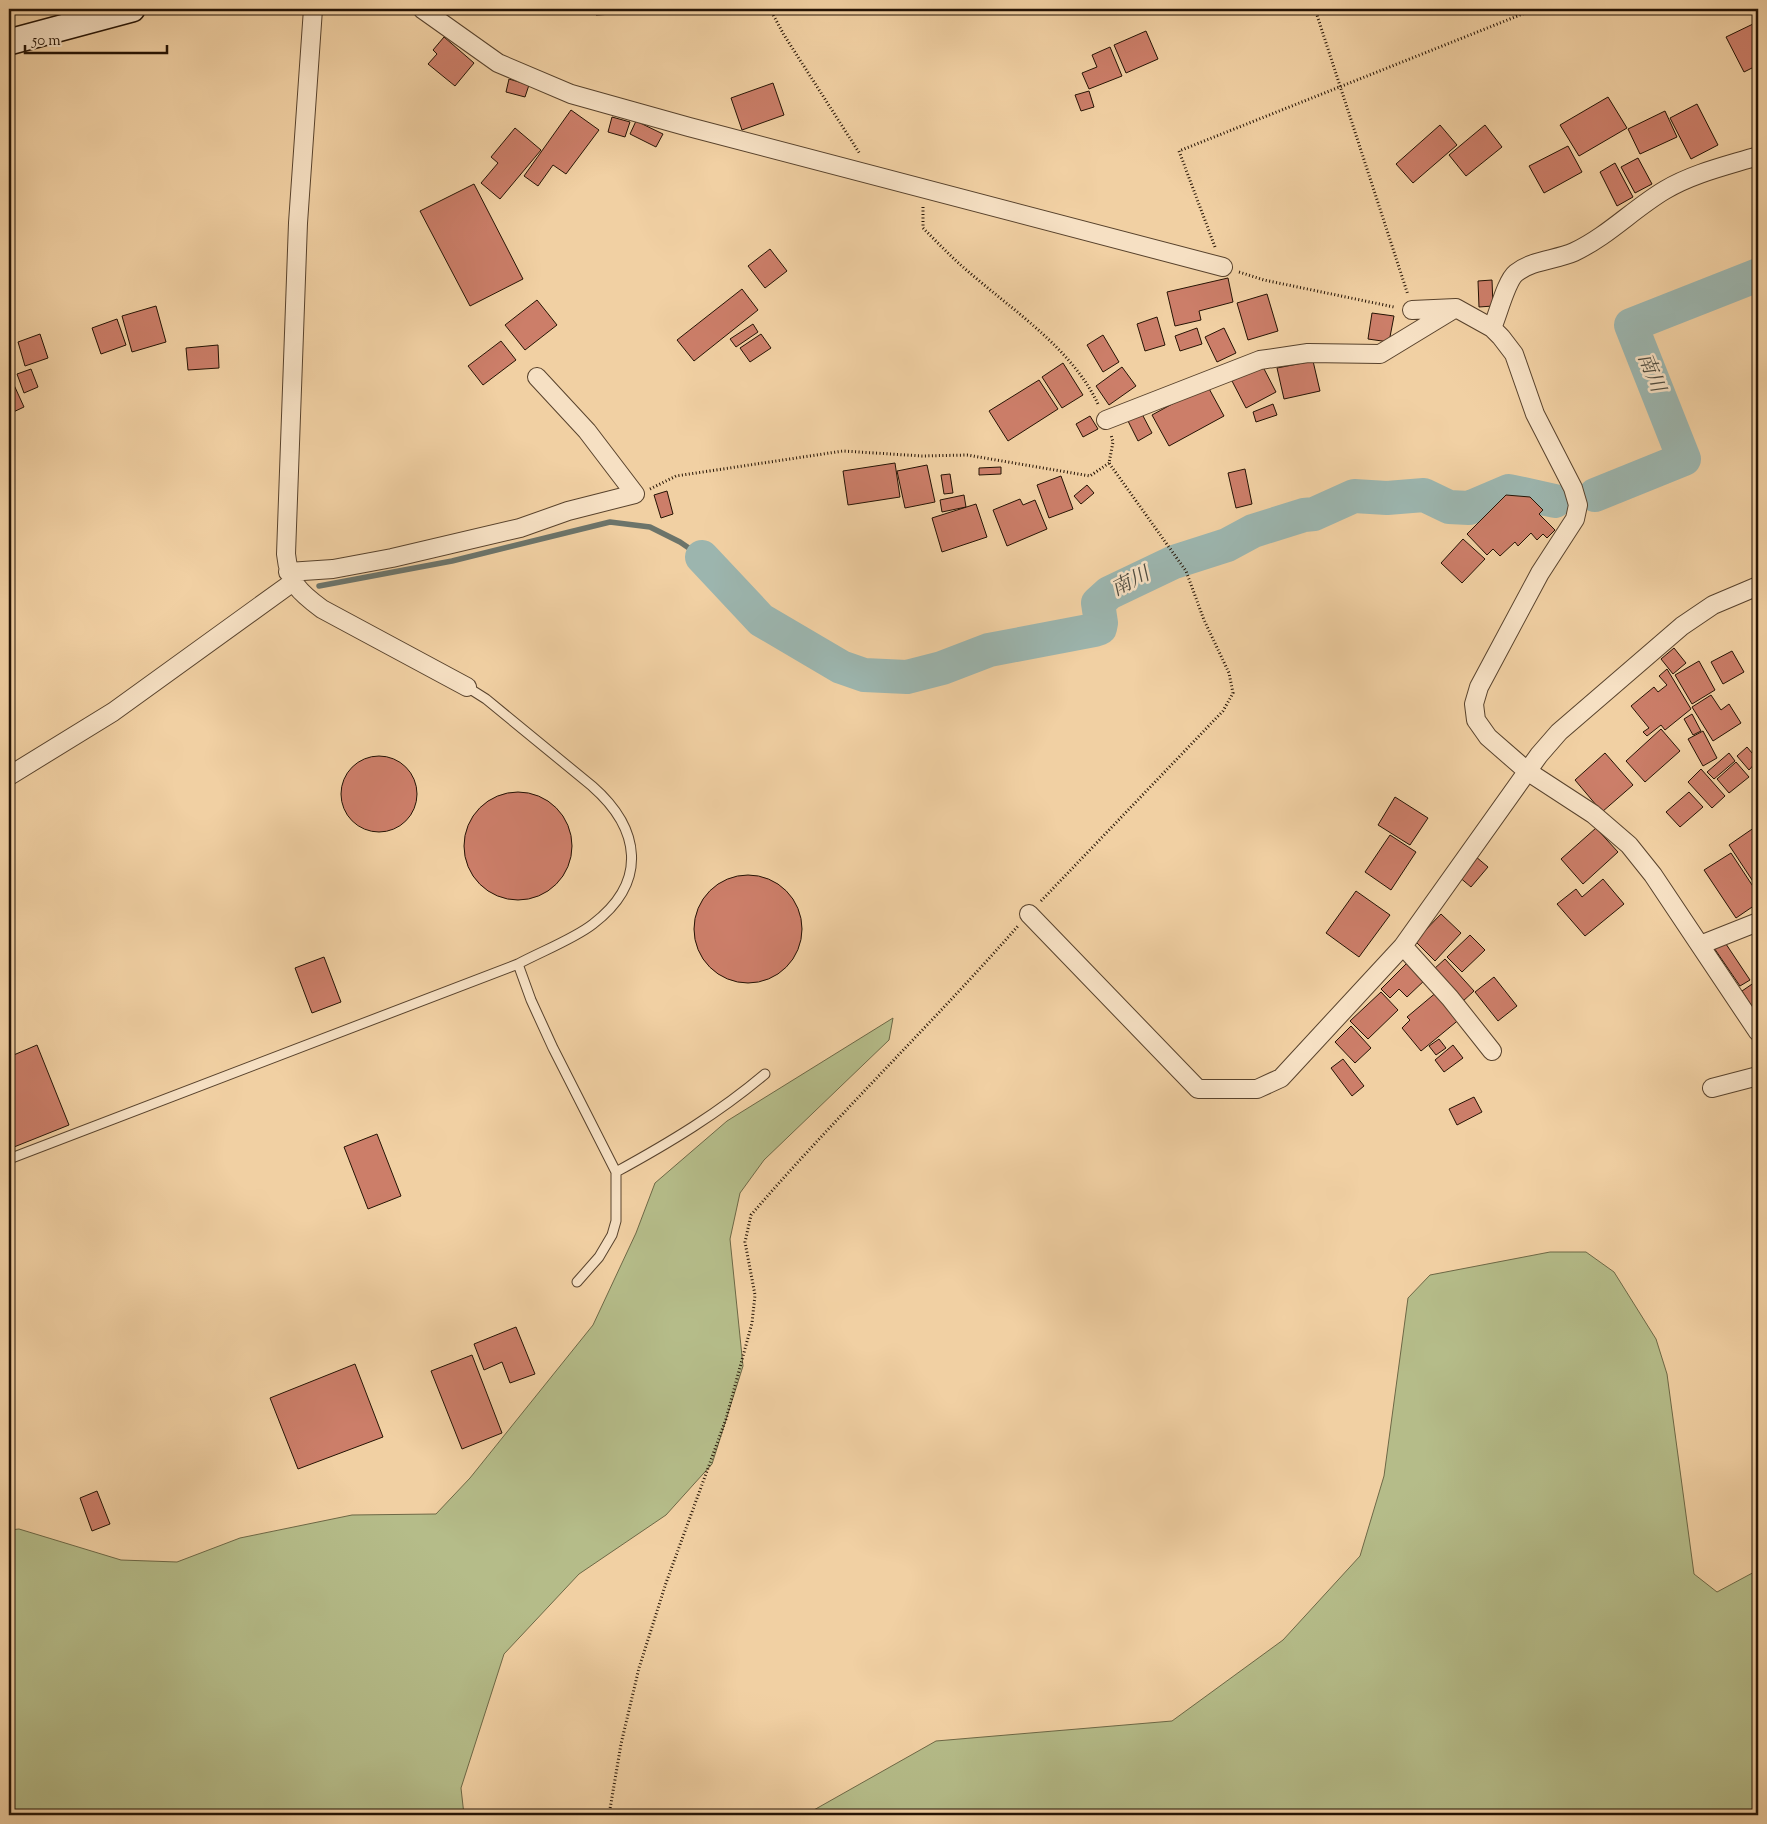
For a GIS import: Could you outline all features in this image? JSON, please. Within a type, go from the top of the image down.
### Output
[{"type":"street","points":[[9,42],[132,9]]},
{"type":"street","points":[[313,9],[298,223],[286,554],[290,577],[308,599],[322,609],[467,687]]},
{"type":"street","points":[[422,9],[498,63],[571,94],[874,176],[1223,267]]},
{"type":"street","points":[[1492,328],[1500,310],[1506,288],[1516,273],[1539,262],[1573,252],[1610,231],[1664,191],[1691,176],[1758,156]]},
{"type":"street","points":[[1412,310],[1456,308],[1492,328],[1514,354],[1535,414],[1573,488],[1578,505],[1575,519],[1540,572],[1479,688],[1474,704],[1476,720],[1488,737],[1527,770],[1593,814],[1629,845],[1653,875],[1758,1032]]},
{"type":"street","points":[[1106,420],[1260,360],[1308,353],[1380,354],[1456,308]]},
{"type":"street","points":[[9,776],[113,712],[290,577],[392,558],[520,528],[568,510],[635,494],[587,431],[537,377]]},
{"type":"street","points":[[1029,914],[1198,1089],[1257,1089],[1281,1078],[1403,946],[1476,846],[1527,770],[1559,732],[1682,626],[1713,605],[1758,586]]},
{"type":"street","points":[[1700,946],[1758,922]]},
{"type":"street","points":[[1403,946],[1450,998],[1492,1050]]},
{"type":"street","points":[[1712,1088],[1758,1076]]},
{"type":"lane","points":[[9,1160],[518,964],[592,925],[611,906],[624,890],[630,876],[632,849],[626,830],[607,799],[486,700],[467,687]]},
{"type":"lane","points":[[518,964],[531,1000],[553,1048],[616,1172],[616,1221],[612,1235],[599,1257],[577,1282]]},
{"type":"lane","points":[[616,1172],[681,1137],[729,1104],[765,1074]]},
{"type":"path","points":[[770,9],[784,35],[874,176]]},
{"type":"path","points":[[1315,9],[1338,85],[1412,310],[1264,280],[1223,267],[1178,151],[1338,85],[1535,9]]},
{"type":"path","points":[[635,494],[660,486],[676,476],[843,450],[922,456],[967,455],[1090,476],[1109,464],[1114,442],[1097,401],[1078,370],[1045,337],[968,271],[923,228],[923,188]]},
{"type":"path","points":[[609,1815],[621,1744],[639,1668],[666,1583],[726,1420],[752,1323],[755,1295],[745,1242],[752,1215],[917,1034],[956,997],[1029,914],[1223,712],[1233,693],[1229,673],[1204,620],[1186,571],[1109,464]]},
{"type":"green space","points":[[893,1018],[889,1040],[764,1160],[740,1193],[730,1239],[743,1366],[712,1464],[666,1515],[579,1574],[504,1654],[461,1788],[464,1815],[9,1815],[9,1530],[19,1529],[121,1560],[177,1562],[240,1538],[352,1515],[436,1514],[470,1478],[593,1325],[636,1233],[655,1183],[727,1121]]},
{"type":"green space","points":[[1550,1252],[1586,1252],[1614,1272],[1656,1339],[1667,1374],[1694,1574],[1717,1592],[1758,1570],[1758,1815],[805,1815],[936,1741],[1172,1721],[1283,1640],[1360,1556],[1384,1476],[1408,1298],[1430,1275]]},
{"type":"building","points":[[595,9],[648,9],[649,12],[596,15]]},
{"type":"building","points":[[1753,24],[1758,32],[1758,65],[1744,72],[1726,37]]},
{"type":"building","points":[[1146,31],[1158,59],[1126,73],[1114,45]]},
{"type":"building","points":[[444,37],[474,63],[455,86],[428,64],[437,54],[433,50]]},
{"type":"building","points":[[1110,47],[1122,76],[1089,89],[1082,73],[1097,67],[1092,55]]},
{"type":"building","points":[[509,79],[529,85],[525,97],[506,92]]},
{"type":"building","points":[[773,83],[784,115],[742,130],[731,98]]},
{"type":"building","points":[[1089,91],[1094,107],[1081,111],[1075,95]]},
{"type":"building","points":[[1608,97],[1627,128],[1579,156],[1560,125]]},
{"type":"building","points":[[1697,104],[1718,145],[1691,159],[1670,118]]},
{"type":"building","points":[[571,110],[599,130],[566,174],[553,165],[538,186],[524,176]]},
{"type":"building","points":[[1665,111],[1677,137],[1640,154],[1628,129]]},
{"type":"building","points":[[612,117],[630,122],[625,137],[608,132]]},
{"type":"building","points":[[636,121],[663,134],[656,147],[630,134]]},
{"type":"building","points":[[1440,125],[1457,145],[1413,183],[1396,164]]},
{"type":"building","points":[[1485,125],[1502,147],[1466,176],[1449,155]]},
{"type":"building","points":[[515,128],[541,150],[500,199],[481,183],[498,163],[491,157]]},
{"type":"building","points":[[1568,146],[1582,172],[1544,193],[1529,166]]},
{"type":"building","points":[[1638,158],[1652,184],[1635,193],[1621,167]]},
{"type":"building","points":[[1615,163],[1633,197],[1617,206],[1600,172]]},
{"type":"building","points":[[474,184],[523,279],[470,306],[420,211]]},
{"type":"building","points":[[770,249],[787,271],[765,288],[748,266]]},
{"type":"building","points":[[1228,278],[1233,302],[1199,311],[1201,320],[1175,326],[1167,292]]},
{"type":"building","points":[[1492,280],[1493,306],[1479,307],[1478,281]]},
{"type":"building","points":[[742,289],[758,310],[694,361],[677,340]]},
{"type":"building","points":[[1267,294],[1278,331],[1248,340],[1237,303]]},
{"type":"building","points":[[537,300],[557,325],[525,350],[505,325]]},
{"type":"building","points":[[156,306],[166,342],[132,352],[122,316]]},
{"type":"building","points":[[1372,313],[1394,316],[1389,342],[1368,339]]},
{"type":"building","points":[[1157,317],[1165,345],[1145,351],[1137,324]]},
{"type":"building","points":[[117,319],[126,345],[101,354],[92,328]]},
{"type":"building","points":[[753,324],[758,332],[736,347],[730,339]]},
{"type":"building","points":[[1197,328],[1202,344],[1180,351],[1175,336]]},
{"type":"building","points":[[1224,328],[1236,353],[1217,362],[1205,337]]},
{"type":"building","points":[[40,334],[48,358],[25,366],[18,342]]},
{"type":"building","points":[[761,334],[771,348],[750,362],[740,348]]},
{"type":"building","points":[[1103,335],[1119,362],[1103,372],[1087,345]]},
{"type":"building","points":[[501,341],[516,360],[483,385],[468,366]]},
{"type":"building","points":[[218,345],[219,368],[188,370],[186,348]]},
{"type":"building","points":[[1313,361],[1320,391],[1284,399],[1277,368]]},
{"type":"building","points":[[1063,363],[1083,395],[1062,408],[1042,377]]},
{"type":"building","points":[[1262,365],[1276,392],[1246,408],[1232,381]]},
{"type":"building","points":[[1122,367],[1136,386],[1109,405],[1096,386]]},
{"type":"building","points":[[31,369],[38,387],[24,393],[17,374]]},
{"type":"building","points":[[9,374],[24,407],[9,414]]},
{"type":"building","points":[[1039,380],[1058,409],[1008,441],[989,411]]},
{"type":"building","points":[[1207,385],[1224,416],[1169,446],[1152,415]]},
{"type":"building","points":[[1273,404],[1277,415],[1256,422],[1253,412]]},
{"type":"building","points":[[1142,414],[1152,433],[1138,441],[1128,421]]},
{"type":"building","points":[[1090,416],[1098,429],[1083,437],[1076,424]]},
{"type":"building","points":[[895,463],[900,497],[848,505],[843,471]]},
{"type":"building","points":[[927,465],[935,502],[905,508],[897,471]]},
{"type":"building","points":[[1001,467],[1001,474],[979,475],[979,468]]},
{"type":"building","points":[[1245,469],[1252,504],[1236,508],[1228,473]]},
{"type":"building","points":[[950,474],[953,493],[944,494],[941,475]]},
{"type":"building","points":[[1061,476],[1073,509],[1049,518],[1037,485]]},
{"type":"building","points":[[1087,485],[1094,493],[1081,504],[1074,496]]},
{"type":"building","points":[[667,491],[673,514],[661,518],[654,495]]},
{"type":"building","points":[[964,495],[966,507],[942,512],[940,500]]},
{"type":"building","points":[[1506,495],[1530,497],[1543,510],[1539,514],[1555,530],[1547,538],[1543,534],[1537,540],[1531,533],[1518,546],[1515,542],[1500,556],[1493,549],[1487,555],[1467,534]]},
{"type":"building","points":[[1020,499],[1023,505],[1035,500],[1047,529],[1007,546],[993,510]]},
{"type":"building","points":[[976,504],[987,537],[942,552],[932,518]]},
{"type":"building","points":[[1463,539],[1485,559],[1462,583],[1441,563]]},
{"type":"building","points":[[1674,648],[1686,663],[1673,674],[1661,659]]},
{"type":"building","points":[[1732,651],[1744,672],[1723,684],[1711,662]]},
{"type":"building","points":[[1699,661],[1715,690],[1692,704],[1675,675]]},
{"type":"building","points":[[1667,669],[1691,709],[1665,730],[1661,725],[1647,736],[1643,732],[1649,728],[1631,706],[1654,687],[1658,692],[1667,685],[1659,676]]},
{"type":"building","points":[[1711,695],[1721,710],[1729,704],[1741,723],[1713,741],[1692,707]]},
{"type":"building","points":[[1692,714],[1701,731],[1693,735],[1684,719]]},
{"type":"building","points":[[1661,729],[1680,751],[1645,782],[1626,761]]},
{"type":"building","points":[[1703,731],[1717,758],[1703,766],[1688,739]]},
{"type":"building","points":[[1747,747],[1758,760],[1749,770],[1737,756]]},
{"type":"building","points":[[1605,753],[1633,785],[1602,812],[1575,780]]},
{"type":"building","points":[[1729,753],[1735,761],[1714,779],[1707,772]]},
{"type":"building","points":[[379,756],[394,759],[406,767],[414,779],[417,794],[414,809],[406,821],[394,829],[379,832],[364,829],[352,821],[344,809],[341,794],[344,779],[352,767],[364,759]]},
{"type":"building","points":[[1736,762],[1749,777],[1729,793],[1717,779]]},
{"type":"building","points":[[1701,769],[1725,796],[1712,808],[1688,782]]},
{"type":"building","points":[[518,792],[539,796],[556,808],[568,825],[572,846],[568,867],[556,884],[539,896],[518,900],[497,896],[480,884],[468,867],[464,846],[468,825],[480,808],[497,796]]},
{"type":"building","points":[[1689,792],[1703,807],[1680,827],[1666,812]]},
{"type":"building","points":[[1395,797],[1428,818],[1410,845],[1378,825]]},
{"type":"building","points":[[1758,825],[1758,889],[1729,845]]},
{"type":"building","points":[[1596,828],[1618,852],[1583,884],[1561,859]]},
{"type":"building","points":[[1390,835],[1416,852],[1391,890],[1365,872]]},
{"type":"building","points":[[1731,853],[1758,894],[1758,903],[1736,918],[1704,870]]},
{"type":"building","points":[[1475,856],[1488,867],[1471,887],[1458,876]]},
{"type":"building","points":[[748,875],[769,879],[786,891],[798,908],[802,929],[798,950],[786,967],[769,979],[748,983],[727,979],[710,967],[698,950],[694,929],[698,908],[710,891],[727,879]]},
{"type":"building","points":[[1603,879],[1624,904],[1585,936],[1557,904],[1576,889],[1582,897]]},
{"type":"building","points":[[1356,891],[1390,915],[1359,957],[1326,933]]},
{"type":"building","points":[[1441,914],[1461,933],[1435,961],[1415,941]]},
{"type":"building","points":[[1470,935],[1485,950],[1462,972],[1447,957]]},
{"type":"building","points":[[1724,941],[1750,980],[1740,986],[1714,948]]},
{"type":"building","points":[[324,957],[341,1002],[312,1013],[295,968]]},
{"type":"building","points":[[1445,959],[1474,991],[1462,1002],[1434,969]]},
{"type":"building","points":[[1410,960],[1427,978],[1407,997],[1399,989],[1390,998],[1381,989]]},
{"type":"building","points":[[1494,977],[1517,1006],[1498,1021],[1475,992]]},
{"type":"building","points":[[1758,980],[1758,1016],[1742,991]]},
{"type":"building","points":[[1438,991],[1461,1018],[1421,1051],[1402,1028],[1410,1020],[1407,1017]]},
{"type":"building","points":[[1381,992],[1398,1010],[1368,1039],[1350,1021]]},
{"type":"building","points":[[1351,1026],[1371,1048],[1355,1063],[1335,1042]]},
{"type":"building","points":[[1439,1039],[1446,1048],[1436,1055],[1429,1046]]},
{"type":"building","points":[[37,1045],[69,1125],[9,1149],[9,1057]]},
{"type":"building","points":[[1453,1045],[1463,1058],[1444,1072],[1435,1060]]},
{"type":"building","points":[[1343,1059],[1364,1086],[1352,1096],[1331,1068]]},
{"type":"building","points":[[1474,1097],[1482,1112],[1457,1125],[1449,1109]]},
{"type":"building","points":[[377,1134],[401,1196],[368,1209],[344,1147]]},
{"type":"building","points":[[516,1327],[535,1374],[510,1383],[502,1362],[484,1370],[474,1344]]},
{"type":"building","points":[[472,1355],[502,1433],[462,1449],[431,1371]]},
{"type":"building","points":[[355,1364],[383,1437],[298,1469],[270,1398]]},
{"type":"building","points":[[97,1491],[110,1524],[92,1531],[80,1498]]},
{"type":"waterway","name":"南川","points":[[1595,495],[1684,459],[1631,325],[1758,275]]},
{"type":"waterway","name":"南川","points":[[702,557],[761,620],[841,667],[864,675],[907,677],[942,668],[989,650],[1100,628],[1098,603],[1109,593],[1174,562],[1227,545],[1253,531],[1304,515],[1314,514],[1354,496],[1387,498],[1424,495],[1449,507],[1469,508],[1509,491],[1555,501]]},
{"type":"waterway","points":[[319,586],[452,561],[610,522],[650,527],[680,542],[702,557]]}]
